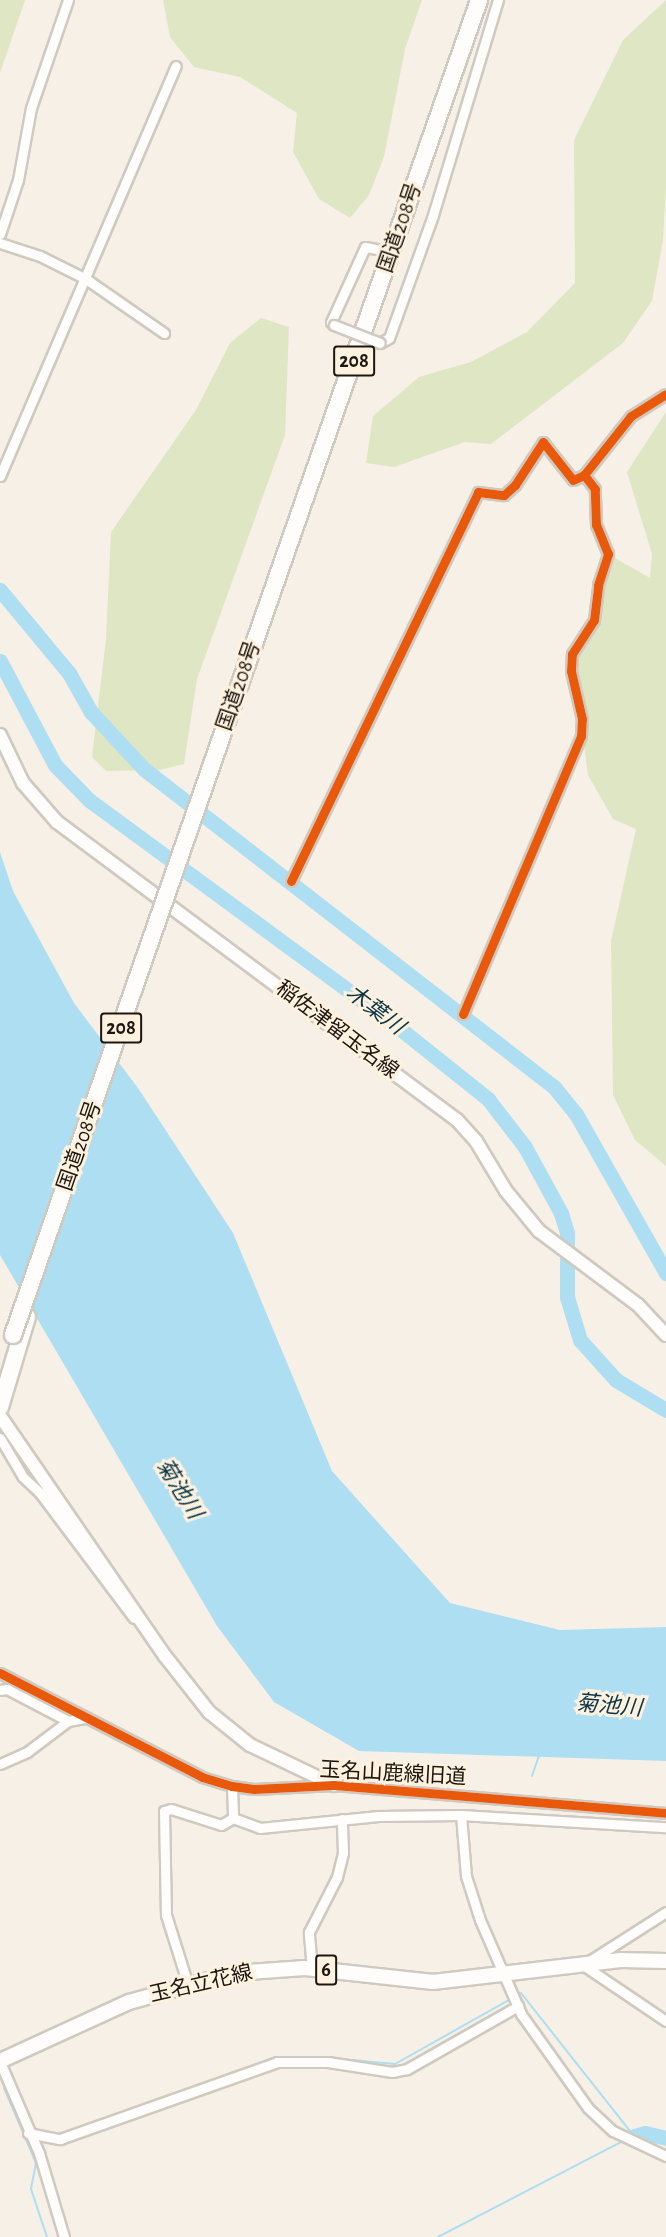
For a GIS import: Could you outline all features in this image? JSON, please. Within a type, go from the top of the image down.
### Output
[{"type":"highway","name":"国道208号","points":[[0,1373],[7,1334],[32,1286],[479,0]]},
{"type":"highway","points":[[0,1407],[28,1315],[32,1286]]},
{"type":"main road","name":"稲佐津留玉名線","points":[[0,735],[23,783],[57,822],[457,1120],[487,1156],[524,1216],[557,1246],[638,1305],[666,1335]]},
{"type":"main road","points":[[0,1416],[189,1689],[227,1728],[280,1762],[334,1785]]},
{"type":"main road","name":"玉名立花線","points":[[0,2061],[129,2002],[234,1973],[312,1969],[402,1982],[501,1969],[666,1961]]},
{"type":"street","points":[[0,234],[18,180],[31,108],[68,0]]},
{"type":"street","points":[[392,252],[370,245],[365,247],[331,322],[334,325],[380,343],[389,338],[429,226],[498,0]]},
{"type":"street","points":[[0,476],[176,66]]},
{"type":"street","points":[[0,243],[40,256],[86,279],[164,333]]},
{"type":"street","points":[[291,881],[478,492],[504,495],[515,485],[543,442],[573,480],[584,475],[631,416],[666,394]]},
{"type":"street","points":[[463,1014],[581,736],[582,719],[572,671],[572,654],[594,620],[598,585],[608,554],[596,525],[595,489],[584,475]]},
{"type":"street","points":[[0,1438],[23,1477],[40,1493],[117,1599],[136,1621],[146,1626]]},
{"type":"street","name":"玉名山鹿線旧道","points":[[0,1673],[202,1777],[232,1786],[254,1789],[334,1785],[666,1813]]},
{"type":"street","points":[[0,1690],[7,1689],[69,1720]]},
{"type":"street","points":[[0,1764],[27,1752],[69,1720],[85,1718]]},
{"type":"street","points":[[232,1786],[233,1818]]},
{"type":"street","points":[[188,1985],[166,1915],[164,1890],[168,1868],[164,1811],[171,1809],[221,1825],[233,1818]]},
{"type":"street","points":[[233,1818],[260,1828],[342,1819],[461,1815],[666,1827]]},
{"type":"street","points":[[461,1815],[466,1876],[501,1969],[518,2006],[588,2108],[613,2131],[666,2156]]},
{"type":"street","points":[[312,1969],[309,1932],[337,1877],[343,1853],[342,1819]]},
{"type":"street","points":[[666,1912],[583,1965],[666,2021]]},
{"type":"street","points":[[28,2133],[60,2139],[277,2062],[328,2062],[392,2072],[407,2069],[518,2006]]},
{"type":"street","points":[[0,2061],[28,2133],[39,2153],[64,2237]]},
{"type":"green space","points":[[0,0],[25,0],[0,73]]},
{"type":"green space","points":[[163,0],[422,0],[405,49],[384,157],[369,195],[350,218],[319,199],[293,152],[297,113],[240,77],[194,67],[170,37]]},
{"type":"green space","points":[[666,0],[666,186],[663,240],[652,301],[623,343],[491,444],[465,442],[394,467],[366,463],[373,416],[419,377],[471,362],[527,332],[575,283],[574,140],[623,40]]},
{"type":"green space","points":[[261,318],[289,327],[285,435],[197,679],[184,764],[160,770],[106,771],[92,757],[106,639],[111,532],[196,410],[230,343]]},
{"type":"green space","points":[[666,412],[666,1166],[635,1140],[613,1095],[611,941],[636,829],[613,819],[588,775],[572,654],[594,620],[608,554],[650,578],[652,554],[627,472]]},
{"type":"water","name":"菊池川","points":[[0,852],[13,891],[74,1003],[138,1088],[233,1233],[332,1471],[450,1603],[560,1630],[666,1627],[666,1761],[359,1751],[274,1702],[217,1626],[0,1255]]},
{"type":"waterway","points":[[0,590],[69,673],[91,712],[144,769],[554,1087],[576,1114],[666,1273]]},
{"type":"waterway","name":"木葉川","points":[[0,661],[55,765],[89,800],[389,1020],[488,1099],[525,1147],[561,1213],[567,1233],[567,1297],[580,1340],[616,1380],[666,1410]]},
{"type":"waterway","points":[[532,1776],[539,1756]]},
{"type":"waterway","points":[[521,1993],[634,2136]]},
{"type":"waterway","points":[[330,2058],[395,2064],[511,1999]]},
{"type":"waterway","points":[[281,2058],[292,2057]]},
{"type":"waterway","points":[[312,2057],[321,2058]]},
{"type":"waterway","points":[[7,2065],[13,2082]]},
{"type":"waterway","points":[[4,2088],[36,2163],[31,2189],[47,2237]]},
{"type":"waterway","points":[[634,2136],[645,2133],[666,2138]]},
{"type":"waterway","points":[[438,2237],[621,2142]]},
{"type":"cycle path","points":[[291,881],[478,492],[504,495],[515,485],[543,442],[573,480],[584,475],[631,416],[666,394]]},
{"type":"cycle path","points":[[463,1014],[581,736],[582,719],[571,671],[572,654],[594,620],[598,585],[608,554],[596,525],[595,489],[584,475]]},
{"type":"cycle path","points":[[0,1673],[202,1777],[232,1786],[254,1789],[334,1785],[666,1813]]}]
